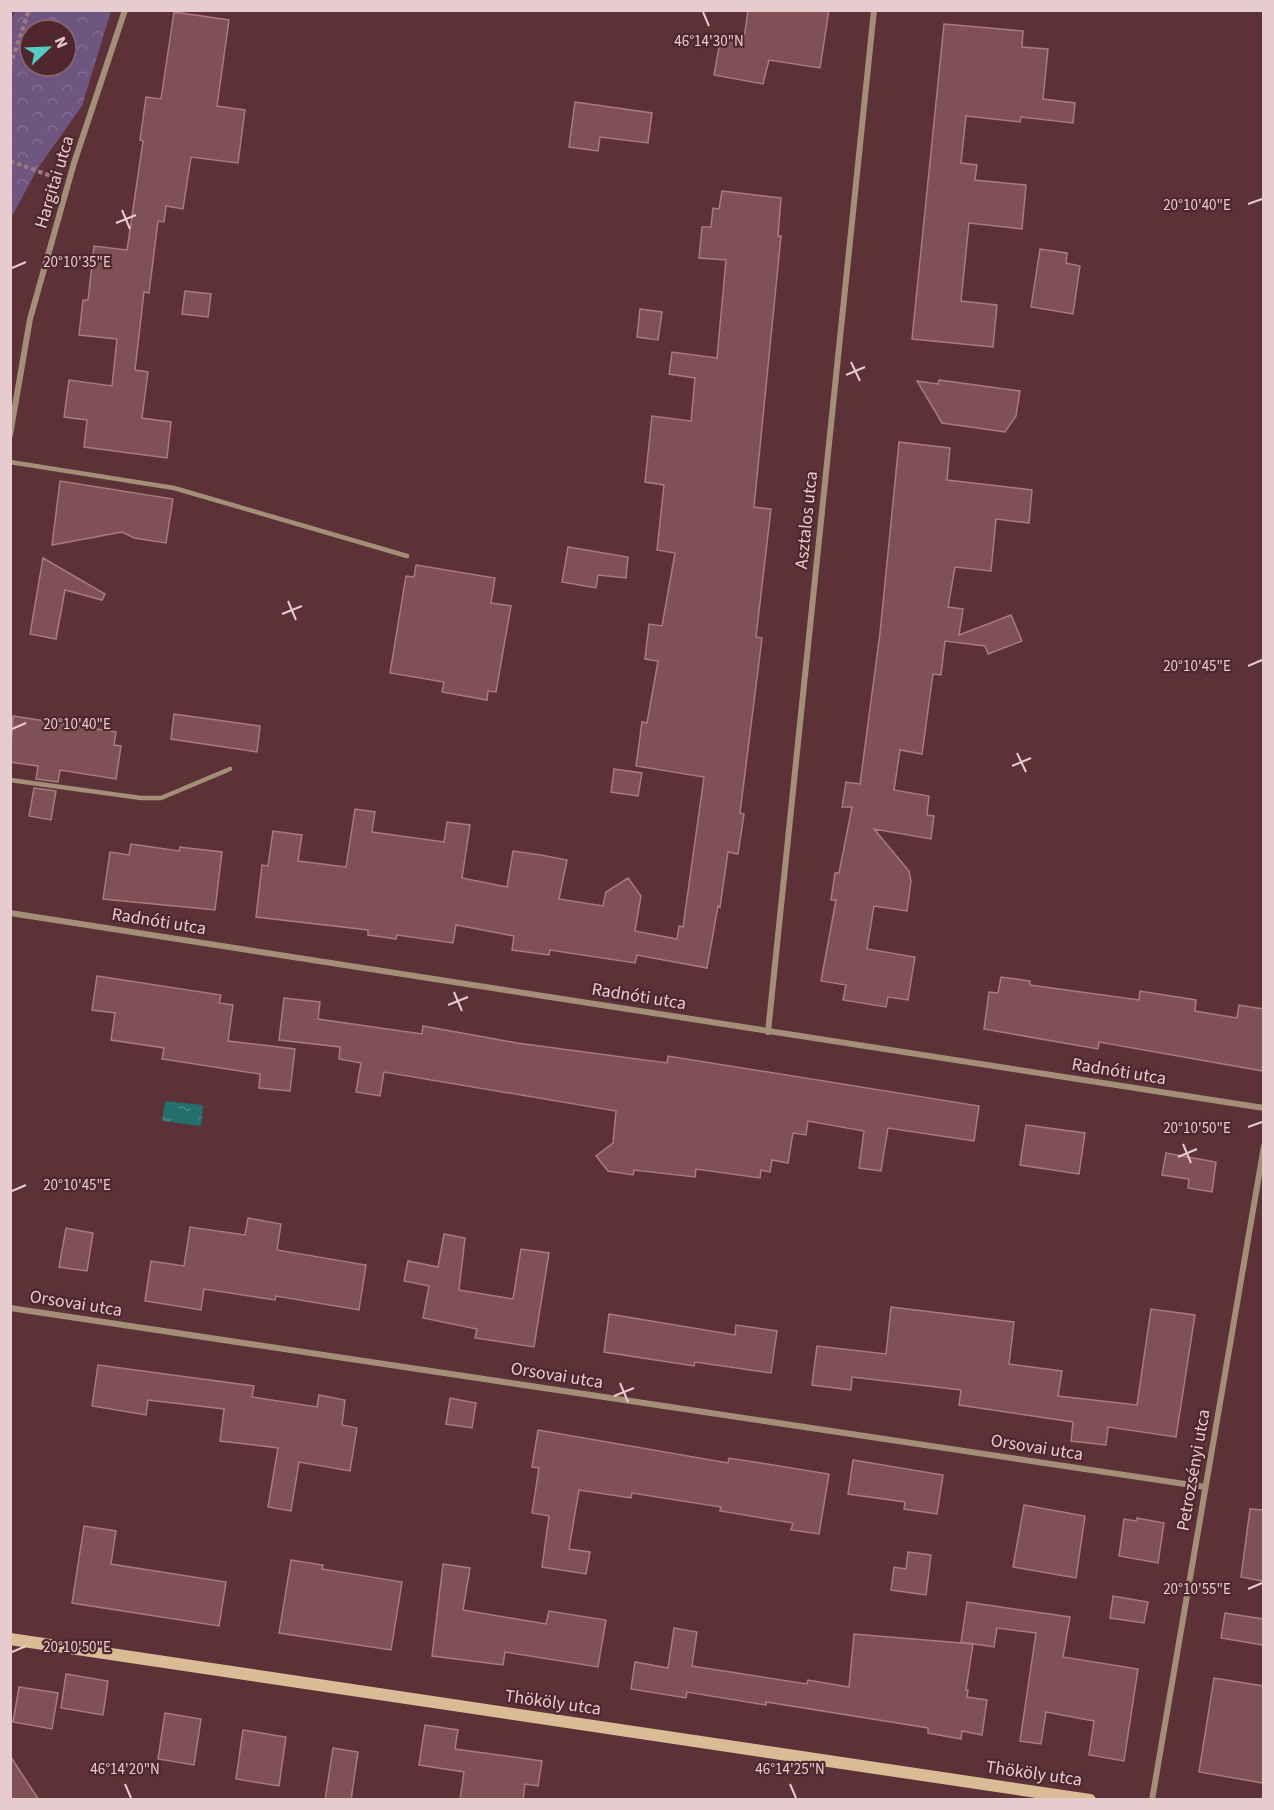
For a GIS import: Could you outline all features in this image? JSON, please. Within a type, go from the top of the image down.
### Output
[{"type":"street","name":"Hargitai utca","points":[[10,435],[30,319],[69,183],[125,10]]},
{"type":"street","name":"Asztalos utca","points":[[768,1032],[874,10]]},
{"type":"street","name":"Radnóti utca","points":[[10,913],[1263,1108]]},
{"type":"street","name":"Petrozsényi utca","points":[[1152,1800],[1263,1146]]},
{"type":"street","name":"Orsovai utca","points":[[10,1308],[1205,1487]]},
{"type":"street","name":"Thököly utca","points":[[10,1639],[1090,1800]]},
{"type":"lane","points":[[10,462],[174,488],[407,556]]},
{"type":"lane","points":[[10,780],[141,798],[161,798],[230,769]]},
{"type":"path","points":[[10,66],[29,10]]},
{"type":"path","points":[[10,161],[69,183]]},
{"type":"green space","points":[[15,11],[111,11],[82,106],[38,168],[11,218],[10,22]]},
{"type":"water","points":[[165,1101],[203,1105],[201,1126],[162,1121]]},
{"type":"building","points":[[748,10],[829,10],[820,68],[769,60],[763,84],[714,75],[721,36],[744,39]]},
{"type":"building","points":[[174,12],[229,20],[217,106],[245,110],[238,163],[191,157],[183,209],[166,206],[164,222],[158,221],[149,293],[144,292],[135,370],[148,372],[142,418],[171,422],[167,458],[84,447],[87,420],[64,417],[69,380],[112,386],[117,339],[79,335],[83,300],[88,300],[94,246],[127,250],[143,141],[140,140],[146,97],[161,99]]},
{"type":"building","points":[[944,24],[1023,31],[1022,47],[1048,49],[1043,99],[1075,103],[1073,123],[1021,117],[1020,122],[966,116],[961,163],[977,165],[975,180],[1026,185],[1022,229],[969,223],[961,301],[997,305],[993,347],[912,339]]},
{"type":"building","points":[[575,102],[652,113],[648,143],[600,137],[598,151],[569,147]]},
{"type":"building","points":[[722,191],[781,198],[778,236],[781,236],[754,507],[771,509],[756,637],[762,638],[740,813],[744,814],[738,854],[728,852],[720,907],[718,906],[707,968],[637,955],[635,963],[550,950],[549,955],[512,950],[514,936],[456,925],[453,943],[397,935],[396,939],[368,935],[368,930],[256,917],[262,865],[268,866],[273,831],[302,835],[298,861],[346,867],[355,809],[375,812],[372,832],[444,842],[447,822],[470,825],[462,878],[507,887],[513,851],[567,860],[559,899],[603,906],[606,892],[628,878],[641,896],[635,931],[677,939],[679,926],[683,927],[704,777],[636,766],[642,722],[647,723],[658,661],[645,659],[649,624],[662,626],[675,553],[657,550],[664,485],[645,482],[652,416],[691,421],[695,378],[669,374],[672,352],[717,358],[726,260],[699,258],[702,227],[711,227],[713,208],[719,209]]},
{"type":"building","points":[[1040,249],[1067,253],[1066,263],[1080,266],[1073,314],[1031,307]]},
{"type":"building","points":[[185,291],[211,294],[208,317],[182,314]]},
{"type":"building","points":[[640,309],[662,312],[658,340],[637,337]]},
{"type":"building","points":[[939,380],[1020,391],[1016,416],[1005,432],[942,423],[917,381],[938,384]]},
{"type":"building","points":[[899,442],[950,448],[947,480],[1032,490],[1029,523],[996,519],[991,571],[955,567],[948,607],[963,609],[959,635],[1011,615],[1022,641],[988,654],[985,646],[945,641],[941,675],[933,674],[922,754],[900,750],[894,790],[929,796],[927,815],[934,816],[931,839],[874,829],[909,871],[911,881],[907,911],[874,906],[867,949],[915,957],[908,1000],[888,997],[886,1007],[843,1000],[846,985],[821,981],[836,900],[831,900],[835,873],[839,873],[852,807],[842,807],[846,782],[860,784],[880,633]]},
{"type":"building","points":[[60,481],[173,499],[166,543],[134,538],[122,532],[52,545]]},
{"type":"building","points":[[568,547],[628,557],[626,578],[598,575],[596,588],[562,582]]},
{"type":"building","points":[[43,558],[105,594],[102,600],[65,590],[56,639],[30,634]]},
{"type":"building","points":[[416,565],[495,578],[491,603],[511,606],[496,692],[488,691],[487,700],[442,692],[444,682],[390,673],[406,576],[414,577]]},
{"type":"building","points":[[174,714],[260,726],[257,752],[171,739]]},
{"type":"building","points":[[13,716],[116,732],[114,745],[121,746],[116,779],[60,770],[58,782],[36,779],[38,766],[10,762]]},
{"type":"building","points":[[614,769],[642,773],[638,796],[611,792]]},
{"type":"building","points":[[34,788],[56,791],[51,820],[29,816]]},
{"type":"building","points":[[131,844],[179,851],[180,847],[222,852],[215,910],[103,899],[110,852],[129,855]]},
{"type":"building","points":[[97,976],[221,995],[219,1003],[233,1005],[228,1041],[295,1049],[290,1091],[259,1088],[260,1074],[162,1059],[164,1048],[111,1040],[115,1013],[92,1010]]},
{"type":"building","points":[[1001,977],[1030,981],[1030,985],[1139,1000],[1140,991],[1196,1000],[1195,1011],[1237,1018],[1239,1005],[1263,1009],[1263,1071],[1099,1042],[1098,1049],[984,1029],[989,992],[998,993]]},
{"type":"building","points":[[284,998],[320,1002],[318,1019],[422,1034],[423,1026],[517,1043],[667,1063],[668,1056],[979,1106],[974,1141],[888,1128],[881,1171],[859,1168],[864,1131],[808,1121],[806,1135],[793,1133],[788,1163],[772,1160],[770,1172],[761,1170],[760,1178],[696,1169],[695,1177],[634,1170],[633,1175],[608,1171],[596,1156],[613,1143],[616,1111],[384,1072],[380,1096],[356,1092],[361,1063],[339,1059],[340,1047],[279,1040]]},
{"type":"building","points":[[1026,1125],[1085,1133],[1079,1174],[1020,1165]]},
{"type":"building","points":[[1166,1153],[1216,1162],[1212,1192],[1188,1188],[1189,1179],[1162,1175]]},
{"type":"building","points":[[248,1218],[281,1224],[277,1250],[366,1265],[359,1310],[276,1296],[275,1300],[204,1289],[201,1310],[145,1301],[151,1261],[184,1266],[190,1227],[245,1235]]},
{"type":"building","points":[[66,1228],[93,1233],[87,1271],[59,1267]]},
{"type":"building","points":[[444,1234],[465,1238],[459,1290],[513,1299],[521,1249],[549,1253],[534,1347],[475,1338],[477,1329],[423,1318],[429,1286],[404,1281],[408,1261],[438,1267]]},
{"type":"building","points":[[891,1307],[1014,1322],[1009,1364],[1062,1371],[1058,1396],[1137,1405],[1151,1309],[1195,1315],[1176,1437],[1108,1427],[1106,1445],[1071,1441],[1073,1422],[959,1405],[961,1390],[852,1377],[851,1390],[812,1385],[817,1346],[886,1354]]},
{"type":"building","points":[[609,1314],[735,1335],[736,1325],[777,1331],[771,1373],[695,1362],[694,1366],[604,1352]]},
{"type":"building","points":[[98,1365],[254,1386],[252,1397],[317,1407],[319,1395],[345,1400],[342,1425],[357,1428],[350,1471],[299,1462],[291,1511],[268,1507],[278,1448],[220,1441],[224,1409],[148,1400],[146,1415],[92,1406]]},
{"type":"building","points":[[450,1398],[476,1403],[472,1428],[446,1424]]},
{"type":"building","points":[[538,1430],[728,1463],[729,1458],[829,1474],[819,1534],[791,1530],[793,1523],[720,1511],[721,1507],[632,1493],[631,1498],[579,1490],[569,1549],[590,1552],[586,1574],[542,1567],[549,1516],[532,1513],[539,1468],[532,1467]]},
{"type":"building","points":[[853,1460],[943,1475],[937,1514],[904,1509],[905,1502],[848,1494]]},
{"type":"building","points":[[1024,1505],[1085,1516],[1076,1578],[1013,1567]]},
{"type":"building","points":[[1250,1509],[1263,1510],[1263,1581],[1241,1577]]},
{"type":"building","points":[[1137,1518],[1164,1523],[1158,1563],[1119,1556],[1124,1519],[1136,1521]]},
{"type":"building","points":[[84,1526],[116,1531],[111,1564],[226,1582],[219,1626],[72,1603]]},
{"type":"building","points":[[908,1552],[931,1555],[926,1595],[891,1590],[894,1567],[906,1569]]},
{"type":"building","points":[[291,1560],[323,1565],[322,1569],[402,1582],[391,1650],[279,1633]]},
{"type":"building","points":[[443,1564],[470,1568],[463,1610],[546,1624],[549,1611],[606,1620],[598,1667],[505,1652],[503,1665],[432,1656]]},
{"type":"building","points":[[1113,1596],[1148,1602],[1144,1623],[1110,1618]]},
{"type":"building","points":[[967,1602],[1070,1617],[1063,1657],[1138,1669],[1124,1761],[1089,1755],[1094,1721],[1046,1712],[1041,1744],[1020,1741],[1036,1633],[997,1628],[994,1647],[961,1642]]},
{"type":"building","points":[[1225,1613],[1263,1619],[1263,1645],[1221,1638]]},
{"type":"building","points":[[674,1628],[697,1632],[692,1666],[807,1684],[808,1680],[849,1687],[854,1634],[973,1644],[966,1690],[968,1690],[967,1697],[987,1700],[982,1735],[962,1731],[961,1739],[928,1733],[928,1728],[766,1702],[766,1705],[687,1692],[686,1698],[631,1689],[635,1662],[668,1668]]},
{"type":"building","points":[[66,1674],[108,1681],[103,1715],[61,1708]]},
{"type":"building","points":[[1214,1678],[1263,1686],[1263,1783],[1199,1772]]},
{"type":"building","points":[[19,1687],[58,1693],[52,1729],[13,1722]]},
{"type":"building","points":[[165,1713],[201,1719],[194,1765],[158,1759]]},
{"type":"building","points":[[425,1725],[458,1730],[455,1749],[542,1761],[538,1786],[525,1784],[523,1800],[460,1800],[464,1772],[419,1765]]},
{"type":"building","points":[[243,1730],[286,1737],[279,1786],[236,1779]]},
{"type":"building","points":[[333,1748],[358,1752],[351,1800],[325,1800]]},
{"type":"building","points":[[10,1756],[39,1800],[10,1800]]}]
